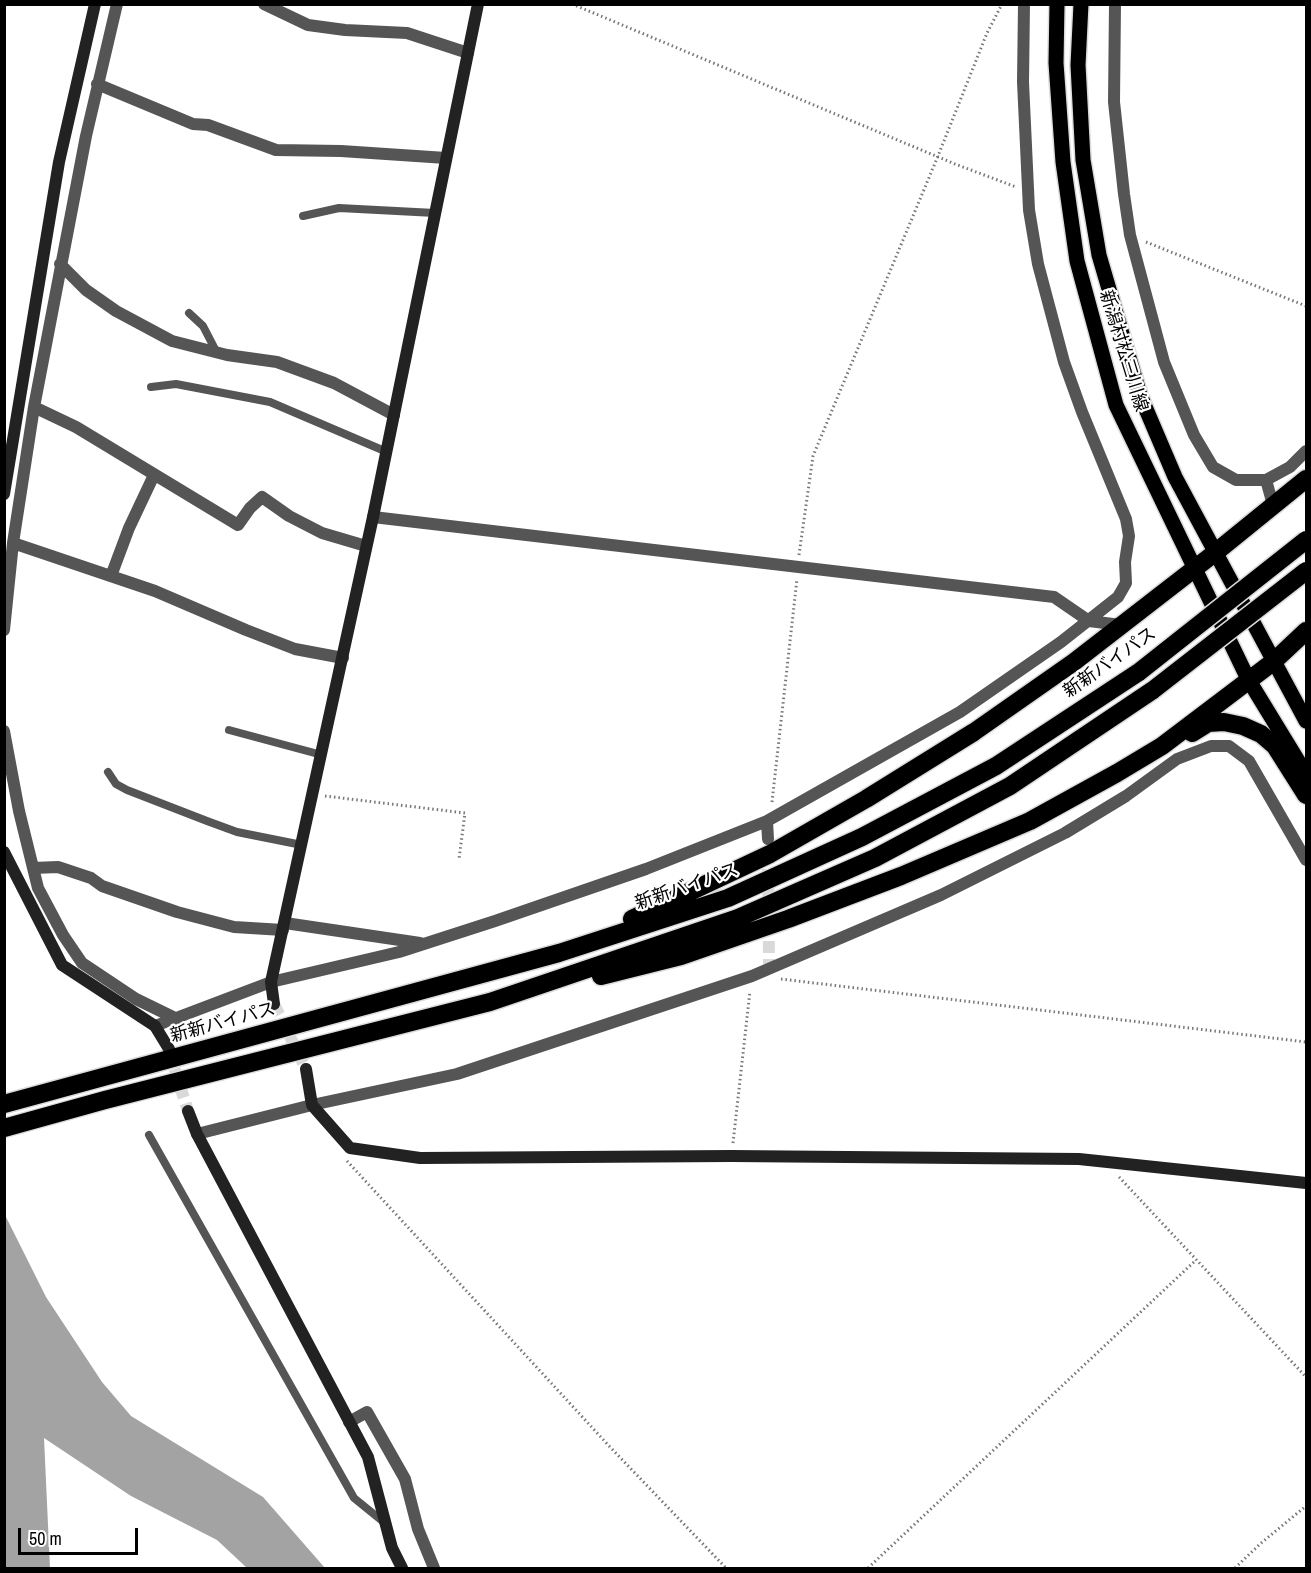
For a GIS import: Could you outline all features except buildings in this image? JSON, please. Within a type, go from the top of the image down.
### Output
[{"type":"highway","points":[[559,953],[770,854],[866,799],[974,732],[1074,662],[1306,479]]},
{"type":"highway","name":"新新バイパス","points":[[4,1104],[559,953],[728,898],[862,837],[996,766],[1139,672],[1306,540]]},
{"type":"highway","points":[[490,1002],[738,918],[875,858],[1010,786],[1153,690],[1306,571]]},
{"type":"highway","points":[[4,1128],[490,1002],[681,956],[901,876],[1030,821],[1162,746],[1273,662],[1306,631]]},
{"type":"highway","points":[[1125,768],[1171,756],[1208,723],[1224,722],[1243,726],[1261,734],[1275,746],[1306,795]]},
{"type":"main road","name":"新潟村松三川線","points":[[1057,4],[1056,63],[1063,162],[1077,261],[1116,405],[1248,679],[1306,774]]},
{"type":"main road","name":"新潟村松三川線","points":[[1081,4],[1078,65],[1083,159],[1099,255],[1140,395],[1175,477],[1306,721]]},
{"type":"street","points":[[4,494],[59,162],[95,4]]},
{"type":"street","points":[[4,630],[13,543],[34,407],[60,264],[97,84],[117,4]]},
{"type":"street","points":[[264,4],[308,25],[345,30],[407,33],[468,53]]},
{"type":"street","points":[[274,1004],[271,982],[387,452],[478,4]]},
{"type":"street","points":[[155,1026],[271,982],[388,954],[495,921],[645,869],[767,821],[960,712],[1089,621],[1118,597],[1126,583],[1125,562],[1129,536],[1126,519],[1064,362],[1038,264],[1026,189],[1023,82],[1024,4]]},
{"type":"street","points":[[1115,4],[1114,102],[1131,236],[1164,362],[1194,435],[1214,467],[1236,480],[1266,480],[1290,466],[1306,451]]},
{"type":"street","points":[[97,84],[194,124],[208,125],[276,150],[341,151],[446,158]]},
{"type":"street","points":[[60,264],[87,290],[116,311],[172,341],[217,353],[277,362],[334,383],[394,414]]},
{"type":"street","points":[[34,407],[76,427],[238,525],[250,508],[262,497],[289,516],[322,533],[366,546]]},
{"type":"street","points":[[111,576],[129,528],[154,475]]},
{"type":"street","points":[[1266,480],[1273,505]]},
{"type":"street","points":[[373,517],[1054,597],[1089,621],[1121,625]]},
{"type":"street","points":[[13,543],[175,598],[246,630],[296,649],[343,658]]},
{"type":"street","points":[[4,731],[38,888],[63,935],[82,963],[136,999],[177,1019]]},
{"type":"street","points":[[197,1134],[312,1105],[457,1074],[752,976],[941,895],[1065,834],[1126,796],[1171,756],[1211,746],[1229,746],[1249,761],[1306,860]]},
{"type":"street","points":[[767,821],[768,839]]},
{"type":"street","points":[[4,852],[62,965],[155,1026],[169,1049]]},
{"type":"street","points":[[33,868],[58,867],[90,878],[102,886],[177,912],[234,927],[284,926],[424,944]]},
{"type":"street","points":[[752,976],[769,964]]},
{"type":"street","points":[[306,1069],[312,1105],[350,1149],[420,1158],[1021,1157],[1104,1160],[1306,1183]]},
{"type":"street","points":[[188,1111],[197,1134],[368,1457],[392,1548],[402,1569]]},
{"type":"street","points":[[349,1422],[367,1412],[405,1479],[418,1529],[434,1569]]},
{"type":"lane","points":[[303,216],[339,208],[435,213]]},
{"type":"lane","points":[[189,313],[203,326],[217,353]]},
{"type":"lane","points":[[152,387],[176,384],[270,402],[387,452]]},
{"type":"lane","points":[[229,730],[322,755]]},
{"type":"lane","points":[[108,772],[116,784],[127,790],[207,821],[237,832],[302,845]]},
{"type":"lane","points":[[149,1135],[354,1498],[386,1524]]},
{"type":"path","points":[[572,4],[1011,187],[1026,189]]},
{"type":"path","points":[[767,821],[813,456],[987,33],[1002,4]]},
{"type":"path","points":[[1131,236],[1306,306]]},
{"type":"path","points":[[313,795],[465,813],[459,859]]},
{"type":"path","points":[[731,1156],[752,976],[1306,1042]]},
{"type":"path","points":[[350,1149],[346,1161],[726,1569]]},
{"type":"path","points":[[1104,1160],[1306,1377]]},
{"type":"path","points":[[868,1569],[1196,1260]]},
{"type":"path","points":[[1235,1569],[1260,1544],[1306,1506]]},
{"type":"shaded area","points":[[4,1213],[46,1297],[102,1382],[131,1416],[263,1497],[325,1568],[247,1568],[217,1540],[131,1496],[44,1438],[50,1568],[5,1568]]},
{"type":"tunnel","points":[[768,851],[769,964]]},
{"type":"tunnel","points":[[274,1004],[306,1069]]},
{"type":"tunnel","points":[[169,1052],[188,1111]]}]
